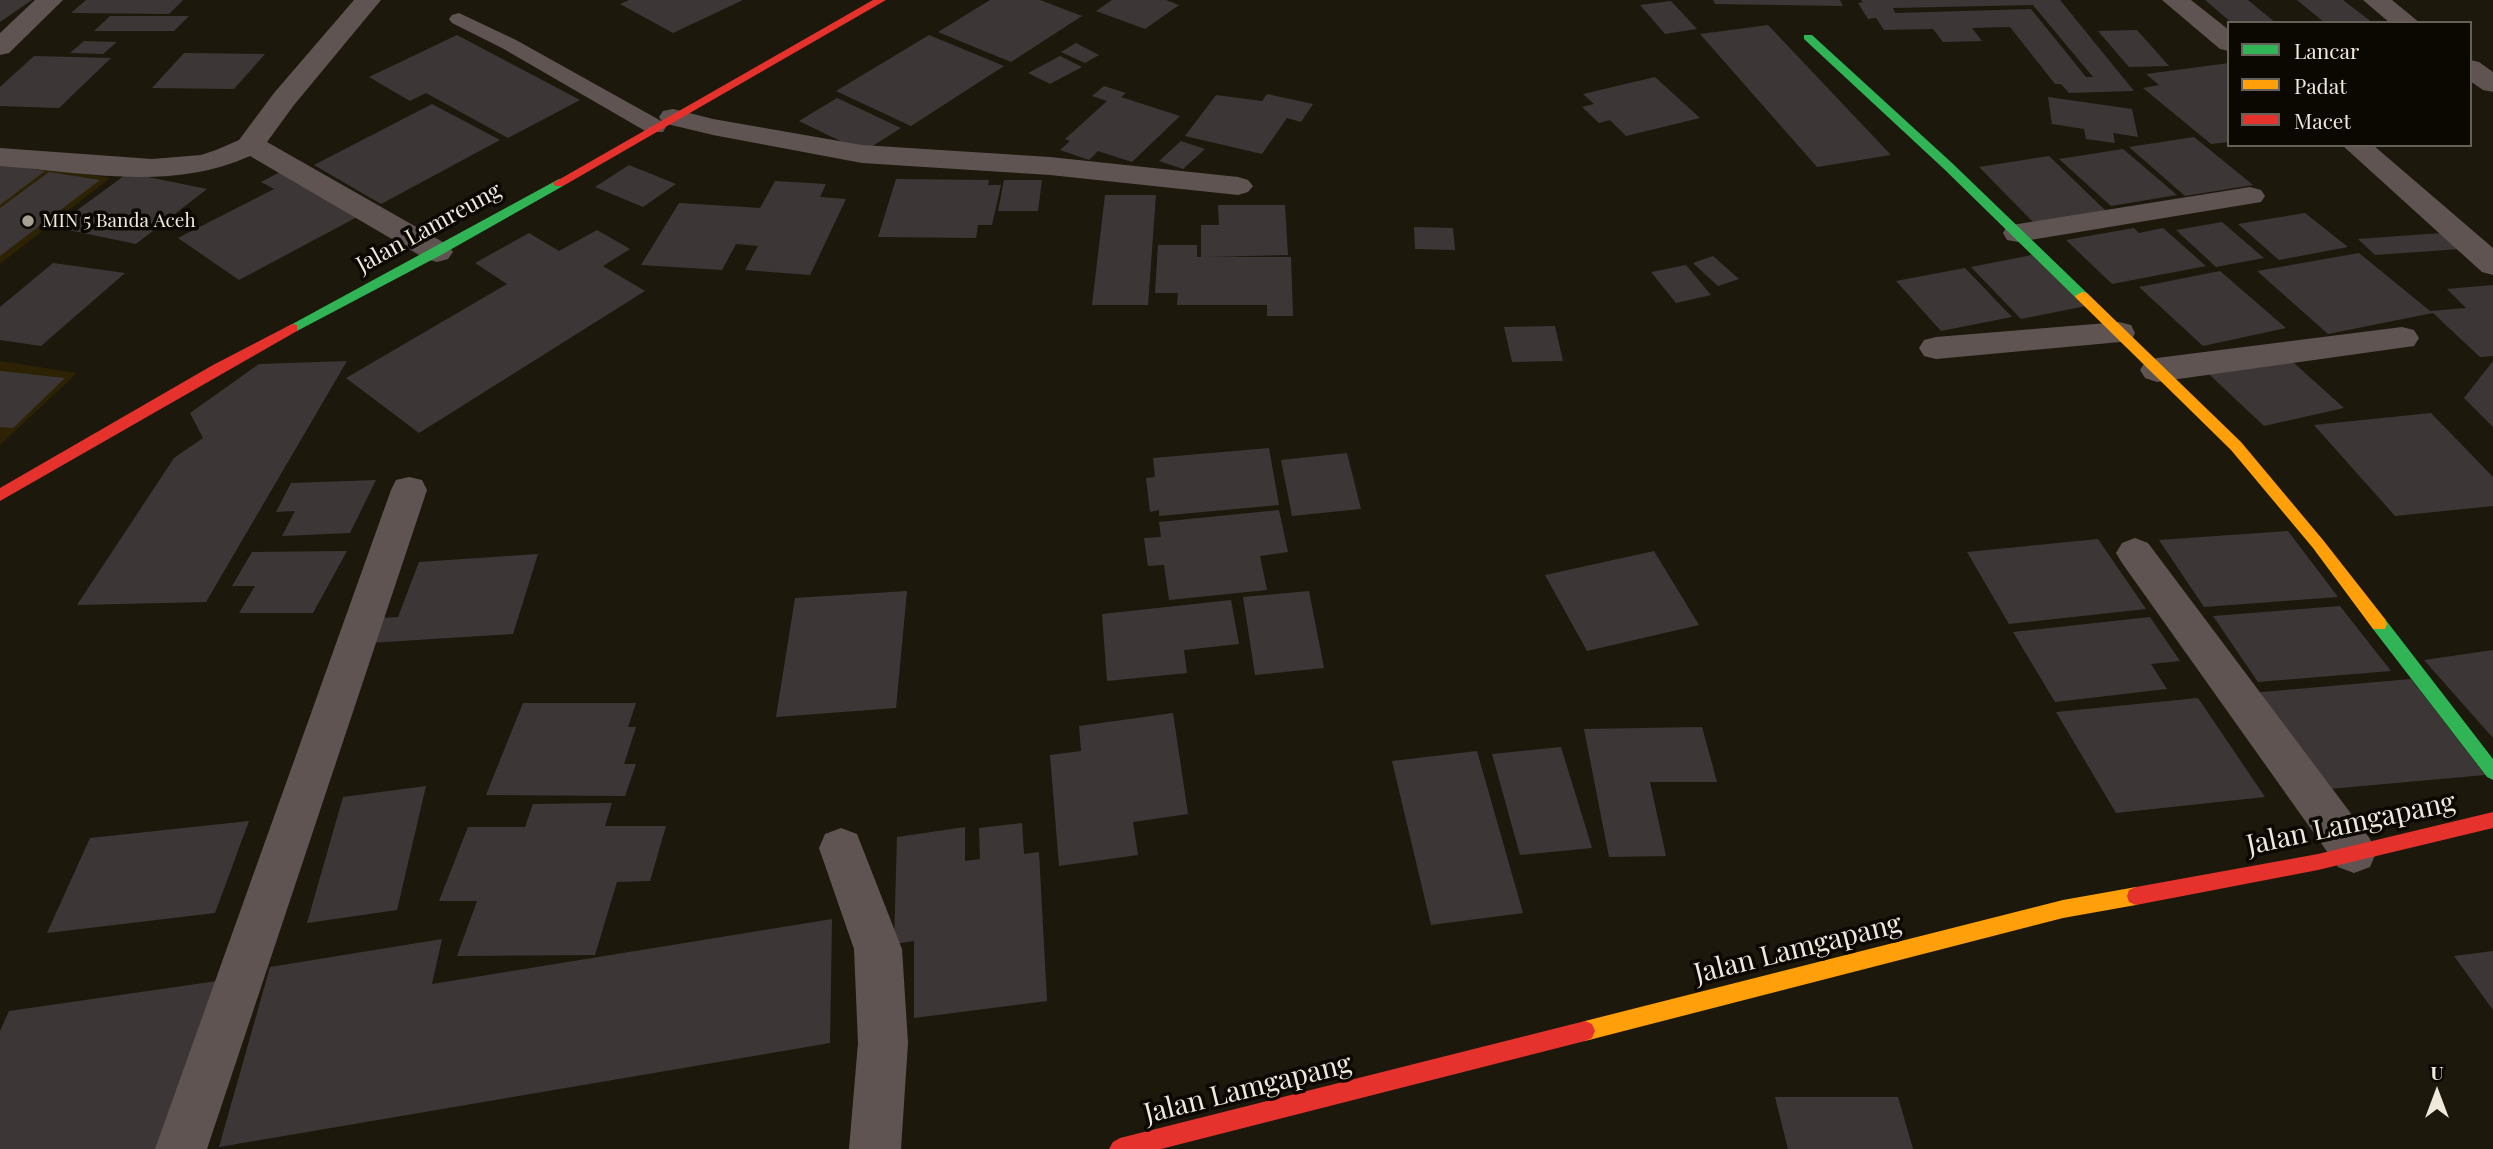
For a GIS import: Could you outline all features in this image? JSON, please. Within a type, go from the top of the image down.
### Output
[{"type":"street","points":[[0,47],[50,0]]},
{"type":"street","points":[[0,157],[176,167],[203,163],[251,145],[256,134],[284,99],[368,0]]},
{"type":"street","name":"Jalan Lamreung","points":[[0,495],[126,424],[216,368],[437,252],[881,0]]},
{"type":"street","points":[[2175,0],[2227,41]]},
{"type":"street","points":[[2376,0],[2404,21]]},
{"type":"street","points":[[1808,37],[2018,233],[2236,446],[2318,544],[2493,772]]},
{"type":"street","points":[[2472,69],[2493,84]]},
{"type":"street","points":[[664,122],[713,127],[863,154],[1050,166],[1238,186]]},
{"type":"street","points":[[251,145],[437,252]]},
{"type":"street","points":[[2358,147],[2493,265]]},
{"type":"street","points":[[2018,233],[2250,197]]},
{"type":"street","points":[[1936,348],[2119,333]]},
{"type":"street","points":[[2157,370],[2402,338]]},
{"type":"street","points":[[181,1149],[409,490]]},
{"type":"street","points":[[2135,553],[2354,853]]},
{"type":"street","name":"Jalan Lamgapang","points":[[1120,1149],[2063,909],[2354,853],[2493,820]]},
{"type":"street","points":[[841,848],[878,949],[883,1043],[875,1149]]},
{"type":"lane","points":[[459,19],[487,31],[617,109],[664,122]]},
{"type":"shaded area","name":"MIN 5 Banda Aceh","points":[[0,160],[110,178],[0,264]]},
{"type":"shaded area","points":[[0,361],[77,373],[0,445]]},
{"type":"building","points":[[0,0],[32,0],[0,22]]},
{"type":"building","points":[[86,0],[183,0],[169,14],[71,13]]},
{"type":"building","points":[[629,0],[743,0],[673,33],[620,4]]},
{"type":"building","points":[[990,0],[1040,0],[1082,16],[1011,62],[938,32]]},
{"type":"building","points":[[1112,0],[1166,0],[1179,5],[1145,29],[1096,11]]},
{"type":"building","points":[[1713,0],[1840,0],[1843,6],[1715,4]]},
{"type":"building","points":[[1861,0],[2060,0],[2134,91],[2069,93],[2061,84],[2055,84],[2010,27],[1972,28],[1982,41],[1943,42],[1933,29],[1884,30],[1876,18],[1868,19],[1858,3],[1863,2]],"holes":[[[2033,5],[2093,77],[2086,77],[2031,9],[1895,13],[1893,8]]]},
{"type":"building","points":[[2205,0],[2248,0],[2274,21],[2230,21]]},
{"type":"building","points":[[2297,0],[2343,0],[2370,21],[2323,21]]},
{"type":"building","points":[[1671,1],[1697,29],[1665,34],[1640,5]]},
{"type":"building","points":[[110,16],[189,16],[174,31],[94,31]]},
{"type":"building","points":[[1768,25],[1891,155],[1817,167],[1700,34]]},
{"type":"building","points":[[2137,30],[2169,66],[2129,67],[2098,31]]},
{"type":"building","points":[[457,35],[580,100],[508,138],[426,93],[410,101],[369,77]]},
{"type":"building","points":[[929,35],[1004,66],[911,126],[836,91]]},
{"type":"building","points":[[84,41],[117,42],[103,54],[70,53]]},
{"type":"building","points":[[1076,43],[1099,55],[1085,63],[1061,52]]},
{"type":"building","points":[[184,53],[265,54],[234,89],[152,88]]},
{"type":"building","points":[[34,56],[111,58],[59,108],[0,106],[0,87]]},
{"type":"building","points":[[1060,56],[1082,67],[1050,84],[1028,73]]},
{"type":"building","points":[[2227,63],[2227,142],[2211,144],[2143,88],[2159,85],[2146,74]]},
{"type":"building","points":[[1655,77],[1700,118],[1626,136],[1610,120],[1599,123],[1582,107],[1594,104],[1583,94]]},
{"type":"building","points":[[1104,86],[1126,93],[1121,97],[1180,116],[1132,162],[1098,151],[1089,160],[1060,150],[1070,141],[1065,139],[1107,101],[1092,96]]},
{"type":"building","points":[[1267,94],[1313,104],[1301,122],[1287,118],[1262,154],[1185,136],[1216,95],[1262,101]]},
{"type":"building","points":[[2048,97],[2132,109],[2138,137],[2113,133],[2115,143],[2086,139],[2084,129],[2052,124]]},
{"type":"building","points":[[837,98],[901,128],[863,152],[799,121]]},
{"type":"building","points":[[432,104],[500,140],[381,204],[314,165]]},
{"type":"building","points":[[2194,137],[2253,185],[2185,196],[2129,147]]},
{"type":"building","points":[[1181,141],[1205,149],[1183,169],[1159,161]]},
{"type":"building","points":[[2123,149],[2177,195],[2111,206],[2059,159]]},
{"type":"building","points":[[2049,156],[2106,211],[2034,223],[1979,167]]},
{"type":"building","points":[[0,164],[45,171],[0,205]]},
{"type":"building","points":[[629,165],[676,184],[643,207],[595,187]]},
{"type":"building","points":[[286,169],[361,215],[239,280],[178,238],[274,189],[261,182]]},
{"type":"building","name":"MIN 5 Banda Aceh","points":[[49,172],[100,180],[0,256],[0,208]]},
{"type":"building","points":[[128,173],[207,189],[136,244],[54,227]]},
{"type":"building","points":[[896,179],[989,180],[988,185],[1001,185],[992,225],[978,225],[976,238],[878,237]]},
{"type":"building","points":[[1004,180],[1042,180],[1038,211],[998,211]]},
{"type":"building","points":[[775,181],[826,184],[820,197],[846,199],[810,275],[745,270],[758,246],[736,244],[722,270],[641,265],[679,203],[760,208]]},
{"type":"building","points":[[1105,195],[1156,195],[1148,305],[1092,305]]},
{"type":"building","points":[[1218,205],[1285,205],[1288,255],[1209,257],[1291,257],[1293,316],[1267,316],[1267,305],[1177,305],[1178,293],[1155,293],[1158,245],[1197,245],[1197,257],[1201,257],[1201,225],[1219,225]]},
{"type":"building","points":[[2305,213],[2348,247],[2279,260],[2238,224]]},
{"type":"building","points":[[2222,222],[2264,258],[2216,267],[2176,230]]},
{"type":"building","points":[[1414,227],[1453,228],[1455,250],[1415,249]]},
{"type":"building","points":[[2134,228],[2139,233],[2163,228],[2206,266],[2112,284],[2066,240]]},
{"type":"building","points":[[597,230],[630,249],[603,266],[645,291],[419,433],[346,378],[507,284],[475,263],[529,233],[559,251]]},
{"type":"building","points":[[2441,233],[2460,249],[2375,255],[2358,239]]},
{"type":"building","points":[[2359,253],[2430,311],[2466,308],[2447,289],[2493,285],[2493,356],[2480,357],[2433,313],[2328,334],[2257,271]]},
{"type":"building","points":[[2032,255],[2086,306],[2021,319],[1971,267]]},
{"type":"building","points":[[1713,256],[1739,279],[1718,286],[1693,263]]},
{"type":"building","points":[[53,263],[125,273],[41,346],[0,340],[0,307]]},
{"type":"building","points":[[1686,265],[1711,295],[1676,303],[1651,272]]},
{"type":"building","points":[[1965,268],[2012,317],[1941,331],[1896,281]]},
{"type":"building","points":[[2220,271],[2286,328],[2203,346],[2139,287]]},
{"type":"building","points":[[1555,326],[1563,361],[1512,362],[1504,327]]},
{"type":"building","points":[[2274,345],[2344,408],[2264,426],[2196,362]]},
{"type":"building","points":[[347,361],[206,602],[77,605],[174,458],[203,438],[190,413],[259,364]]},
{"type":"building","points":[[2493,361],[2493,427],[2464,398]]},
{"type":"building","points":[[0,371],[65,378],[13,428],[0,427]]},
{"type":"building","points":[[2431,413],[2493,477],[2493,506],[2395,516],[2314,425]]},
{"type":"building","points":[[1269,448],[1279,505],[1159,516],[1159,510],[1150,512],[1146,478],[1155,477],[1153,458]]},
{"type":"building","points":[[1347,453],[1361,509],[1292,516],[1281,460]]},
{"type":"building","points":[[376,480],[350,533],[282,536],[295,511],[276,512],[291,483]]},
{"type":"building","points":[[1279,510],[1288,552],[1260,556],[1267,590],[1169,600],[1164,565],[1148,566],[1144,538],[1161,537],[1159,522]]},
{"type":"building","points":[[2288,531],[2338,597],[2204,607],[2159,540]]},
{"type":"building","points":[[2098,539],[2146,609],[2009,624],[1967,552]]},
{"type":"building","points":[[347,551],[313,613],[239,613],[255,586],[232,586],[252,552]]},
{"type":"building","points":[[1654,551],[1699,625],[1587,651],[1545,575]]},
{"type":"building","points":[[538,554],[513,634],[369,643],[380,618],[398,617],[419,562]]},
{"type":"building","points":[[907,591],[896,708],[776,717],[795,598]]},
{"type":"building","points":[[1309,591],[1324,668],[1255,675],[1243,597]]},
{"type":"building","points":[[1231,600],[1239,644],[1184,650],[1187,673],[1107,681],[1102,614]]},
{"type":"building","points":[[2340,606],[2391,671],[2258,682],[2213,616]]},
{"type":"building","points":[[2150,617],[2180,661],[2151,664],[2167,689],[2055,702],[2013,632]]},
{"type":"building","points":[[2493,650],[2493,738],[2424,660]]},
{"type":"building","points":[[2411,679],[2485,775],[2318,790],[2251,693]]},
{"type":"building","points":[[2198,698],[2265,797],[2116,813],[2056,712]]},
{"type":"building","points":[[523,703],[636,703],[628,727],[636,727],[624,764],[636,764],[625,796],[486,795]]},
{"type":"building","points":[[1173,713],[1188,814],[1133,822],[1138,855],[1059,866],[1050,755],[1081,751],[1079,726]]},
{"type":"building","points":[[1702,727],[1717,782],[1650,782],[1666,856],[1609,857],[1584,729]]},
{"type":"building","points":[[1561,747],[1592,848],[1520,855],[1492,754]]},
{"type":"building","points":[[1477,751],[1523,913],[1431,925],[1392,761]]},
{"type":"building","points":[[426,786],[397,910],[307,923],[343,797]]},
{"type":"building","points":[[612,803],[605,826],[666,826],[650,881],[617,882],[595,955],[457,956],[477,901],[439,901],[468,827],[525,827],[533,804]]},
{"type":"building","points":[[249,821],[215,913],[47,933],[90,838]]},
{"type":"building","points":[[1022,823],[1024,854],[1039,852],[1047,1001],[914,1018],[914,941],[894,944],[897,837],[965,827],[965,861],[980,859],[979,828]]},
{"type":"building","points":[[832,919],[830,1043],[219,1147],[270,967],[442,939],[432,984]]},
{"type":"building","points":[[2493,951],[2493,1010],[2454,956]]},
{"type":"building","points":[[231,979],[176,1149],[0,1149],[0,1031],[9,1011]]},
{"type":"building","points":[[1775,1097],[1898,1097],[1913,1149],[1788,1149]]},
{"type":"traffic: fast","points":[[1808,37],[1948,166],[2082,296]]},
{"type":"traffic: fast","points":[[292,328],[437,252],[559,183]]},
{"type":"traffic: fast","points":[[2379,624],[2493,772]]},
{"type":"traffic: slow","points":[[2082,296],[2236,446],[2318,544],[2379,624]]},
{"type":"traffic: slow","points":[[1585,1031],[2063,909],[2136,896]]},
{"type":"traffic: jam","points":[[559,183],[881,0]]},
{"type":"traffic: jam","points":[[0,495],[292,328]]},
{"type":"traffic: jam","points":[[2136,896],[2318,862],[2493,820]]},
{"type":"traffic: jam","points":[[1120,1149],[1585,1031]]},
{"type":"place","name":"MIN 5 Banda Aceh","points":[[28,221]]}]
